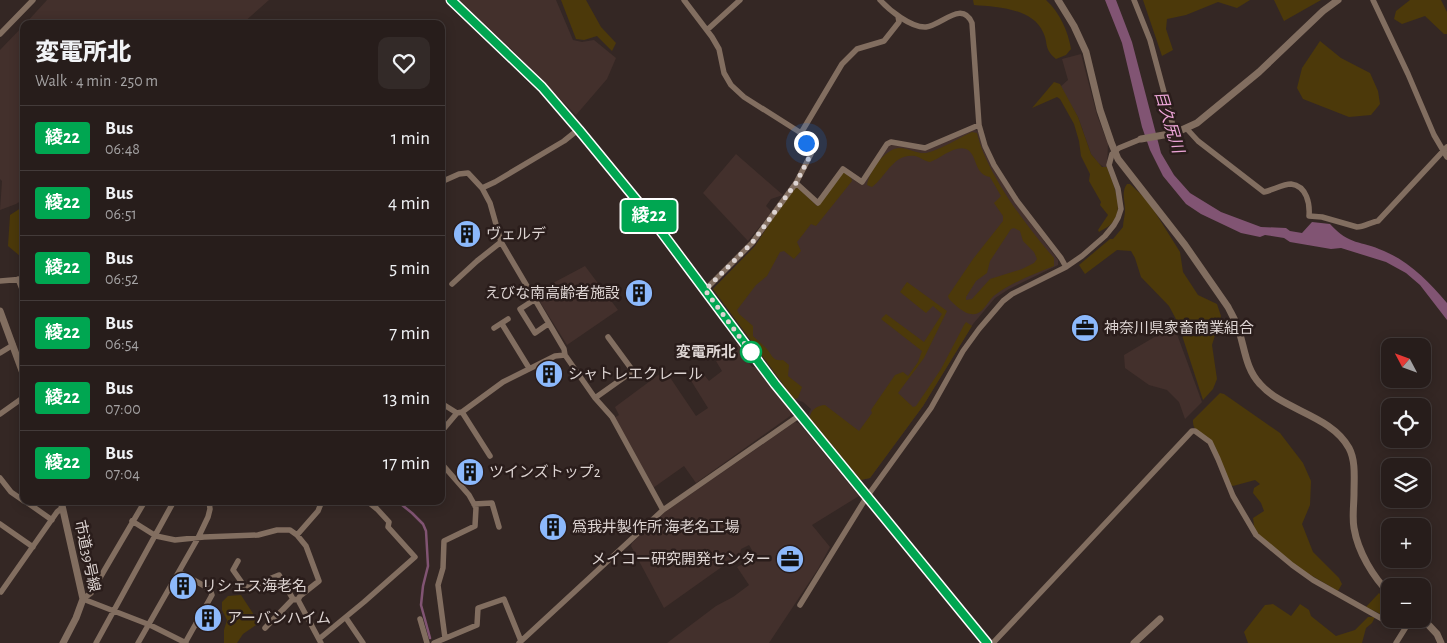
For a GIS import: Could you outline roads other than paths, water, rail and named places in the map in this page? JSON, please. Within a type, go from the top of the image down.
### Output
[{"type":"main road","points":[[451,0],[542,87],[579,130],[648,214],[800,415],[866,498],[987,643]]},
{"type":"street","points":[[0,34],[33,0]]},
{"type":"street","points":[[684,0],[707,30],[718,49],[724,72],[731,85],[744,97],[801,133],[811,154],[796,183],[752,243],[705,290]]},
{"type":"street","points":[[707,30],[740,0]]},
{"type":"street","points":[[880,0],[898,16],[920,26],[927,27],[955,13],[964,13],[970,18],[972,23],[979,125],[985,146],[994,165],[1017,200],[1066,267]]},
{"type":"street","points":[[1058,0],[1074,26],[1086,52],[1100,110],[1114,151],[1228,307],[1239,331],[1252,374],[1260,385],[1275,396],[1314,417],[1331,429],[1350,450],[1354,468],[1354,526],[1364,558],[1381,584]]},
{"type":"street","points":[[1134,0],[1150,40],[1173,133]]},
{"type":"street","points":[[800,605],[866,498],[931,408],[979,329],[1003,301],[1012,294],[1066,267],[1082,256],[1105,236],[1118,218],[1121,208],[1118,189],[1109,165],[1114,151],[1141,139],[1187,129],[1204,118],[1259,72],[1323,11],[1338,0]]},
{"type":"street","points":[[1373,0],[1408,74],[1434,136],[1445,149],[1447,158]]},
{"type":"street","points":[[801,133],[842,64],[857,48],[884,41],[897,26],[899,22],[898,16]]},
{"type":"street","points":[[796,183],[818,203],[843,169],[862,182],[887,144],[891,142],[925,148],[979,125]]},
{"type":"street","points":[[1187,129],[1198,141],[1264,192],[1291,184],[1299,187],[1308,199],[1309,216],[1322,217],[1357,227],[1378,221],[1445,149]]},
{"type":"street","points":[[482,188],[564,141],[579,130]]},
{"type":"street","points":[[445,180],[459,174],[468,174],[482,188],[490,203],[500,242],[564,349],[565,355],[594,398],[612,417],[663,510]]},
{"type":"street","points":[[452,284],[500,242]]},
{"type":"street","points":[[0,281],[20,279]]},
{"type":"street","points":[[534,300],[520,309],[535,333],[548,324]]},
{"type":"street","points":[[0,311],[20,365]]},
{"type":"street","points":[[494,328],[508,319]]},
{"type":"street","points":[[502,324],[529,368]]},
{"type":"street","points":[[594,398],[633,371],[608,338]]},
{"type":"street","points":[[0,353],[13,345]]},
{"type":"street","points":[[445,428],[459,412],[503,382],[555,356],[565,355]]},
{"type":"street","points":[[0,414],[20,400]]},
{"type":"street","points":[[445,406],[451,411],[459,412],[490,456]]},
{"type":"street","points":[[434,643],[477,625],[478,608],[504,599],[520,642],[663,510],[800,415]]},
{"type":"street","points":[[993,643],[1188,432],[1192,431],[1210,442],[1233,496],[1256,535],[1313,580],[1381,618]]},
{"type":"street","points":[[445,468],[468,494],[476,508],[476,526],[444,541],[443,568],[438,585],[445,638]]},
{"type":"street","points":[[0,478],[11,492],[20,498]]},
{"type":"street","points":[[474,504],[492,503],[499,527]]},
{"type":"street","points":[[30,505],[52,520]]},
{"type":"street","points":[[0,592],[52,520],[60,505]]},
{"type":"street","name":"市道39号線","points":[[61,505],[83,599],[63,643]]},
{"type":"street","points":[[142,505],[90,593],[83,599],[150,626],[185,643],[212,595],[210,589],[179,572]]},
{"type":"street","points":[[96,643],[172,505]]},
{"type":"street","points":[[138,643],[150,626],[198,538],[208,517],[210,505]]},
{"type":"street","points":[[297,535],[318,511],[320,505]]},
{"type":"street","points":[[238,561],[233,570],[245,587],[250,587],[279,575],[320,641],[415,557],[388,527],[389,522],[372,505]]},
{"type":"street","points":[[132,521],[156,536],[175,540],[258,535],[283,529],[290,530],[297,535],[306,546],[319,581],[295,600],[266,628]]},
{"type":"street","points":[[0,524],[33,547]]},
{"type":"street","points":[[346,618],[363,643]]},
{"type":"street","points":[[420,619],[427,643]]},
{"type":"street","points":[[1134,643],[1160,619]]},
{"type":"street","points":[[1396,643],[1406,628]]},
{"type":"street","points":[[1431,628],[1437,634],[1441,643]]},
{"type":"waterway","points":[[402,505],[423,524],[426,531],[428,566],[421,605],[430,638]]},
{"type":"place","name":"ヴェルデ","points":[[467,234]]},
{"type":"place","name":"えびな南高齢者施設","points":[[639,293]]},
{"type":"place","name":"神奈川県家畜商業組合","points":[[1085,328]]},
{"type":"place","name":"変電所北","points":[[751,352]]},
{"type":"place","name":"シャトレエクレール","points":[[549,374]]},
{"type":"place","name":"ツインズトップ2","points":[[470,472]]},
{"type":"place","name":"爲我井製作所 海老名工場","points":[[553,527]]},
{"type":"place","name":"メイコー研究開発センター","points":[[790,559]]},
{"type":"place","name":"リシェス海老名","points":[[183,586]]},
{"type":"place","name":"アーバンハイム","points":[[208,618]]},
{"type":"water label","name":"目久尻川","points":[[1169,122]]}]
